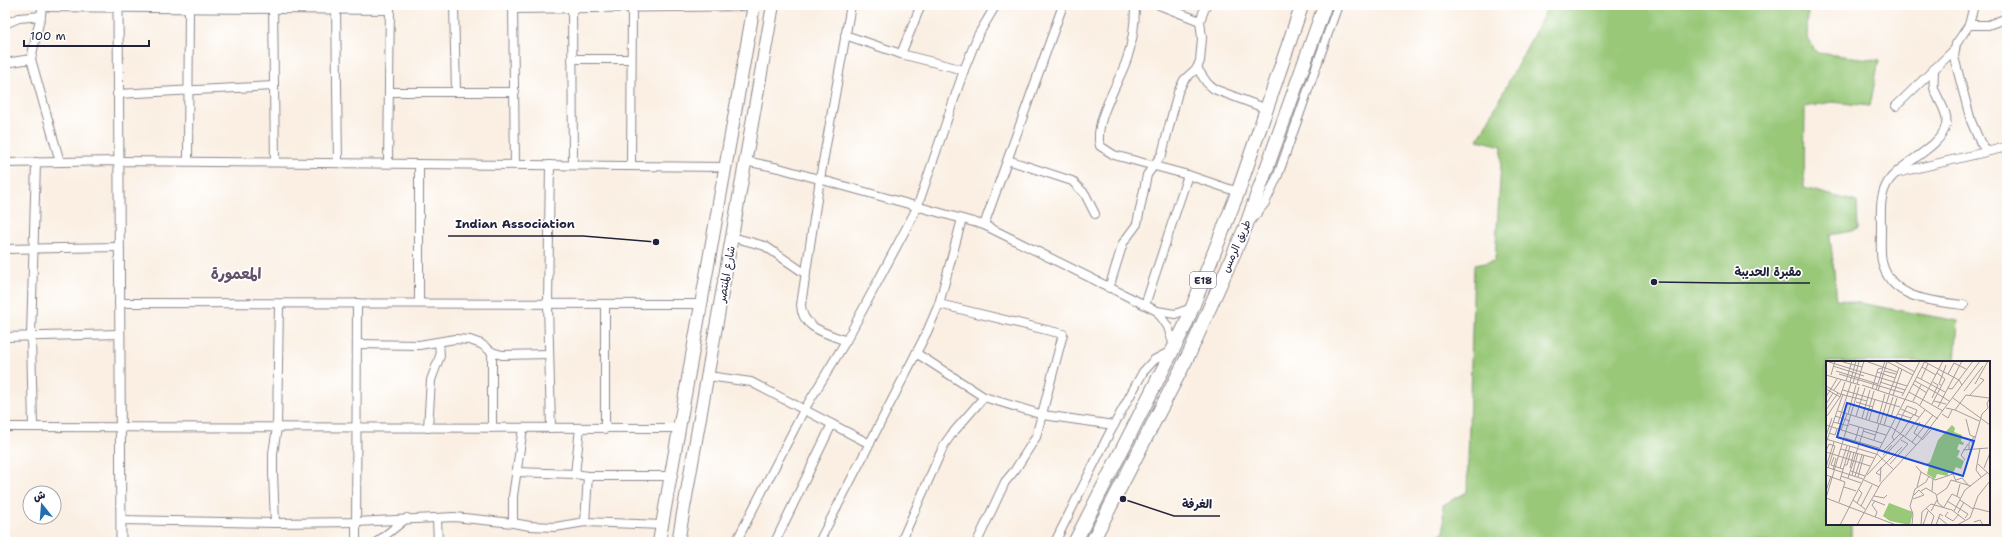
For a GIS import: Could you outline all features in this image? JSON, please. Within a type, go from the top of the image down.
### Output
[{"type":"highway","name":"طريق الرمس","points":[[1075,542],[1173,349],[1192,308],[1238,192],[1302,5]]},
{"type":"highway","name":"طريق الرمس","points":[[1092,542],[1190,352],[1246,226],[1325,5]]},
{"type":"main road","name":"شارع المنتصر","points":[[678,542],[773,5]]},
{"type":"main road","name":"شارع المنتصر","points":[[659,542],[754,6]]},
{"type":"street","points":[[454,5],[456,92]]},
{"type":"street","points":[[846,341],[811,326],[805,320],[802,305],[820,179],[851,5]]},
{"type":"street","points":[[901,54],[921,5]]},
{"type":"street","points":[[736,542],[804,410],[846,341],[917,208],[964,70],[978,35],[996,5]]},
{"type":"street","points":[[984,226],[1063,5]]},
{"type":"street","points":[[1135,5],[1134,33],[1127,58],[1098,132],[1100,146],[1114,156],[1153,165],[1238,192]]},
{"type":"street","points":[[1159,5],[1200,21]]},
{"type":"street","points":[[1109,288],[1124,243],[1138,224],[1148,170],[1162,154],[1178,92],[1184,80],[1197,68],[1201,53],[1200,21],[1206,5]]},
{"type":"street","points":[[1246,226],[1260,212],[1270,195],[1338,5]]},
{"type":"street","points":[[1896,106],[1954,50],[1969,25],[1974,5]]},
{"type":"street","points":[[60,162],[31,59],[43,6],[390,8],[388,163]]},
{"type":"street","points":[[118,6],[117,94],[119,161],[121,542]]},
{"type":"street","points":[[188,161],[190,6]]},
{"type":"street","points":[[572,6],[573,165]]},
{"type":"street","points":[[631,166],[632,6]]},
{"type":"street","points":[[515,164],[513,7],[754,6]]},
{"type":"street","points":[[273,7],[275,162]]},
{"type":"street","points":[[336,7],[338,163]]},
{"type":"street","points":[[5,24],[19,18],[41,16]]},
{"type":"street","points":[[1969,25],[1988,25],[2007,18]]},
{"type":"street","points":[[845,35],[901,54],[964,70]]},
{"type":"street","points":[[1954,50],[1955,63],[1971,121],[1980,142],[1987,151]]},
{"type":"street","points":[[5,63],[31,59]]},
{"type":"street","points":[[572,59],[631,59]]},
{"type":"street","points":[[1197,68],[1207,83],[1214,89],[1267,109]]},
{"type":"street","points":[[1934,70],[1934,87],[1945,115],[1946,126],[1935,141],[1894,174],[1886,186],[1881,200],[1881,251],[1887,274],[1894,284],[1904,292],[1915,298],[1964,305]]},
{"type":"street","points":[[117,94],[274,86]]},
{"type":"street","points":[[389,92],[515,92]]},
{"type":"street","points":[[1894,174],[2007,147]]},
{"type":"street","points":[[1008,160],[1072,181],[1085,194],[1095,214]]},
{"type":"street","points":[[5,162],[188,161],[726,167]]},
{"type":"street","points":[[746,161],[820,179],[984,226],[1157,311],[1175,314],[1192,308]]},
{"type":"street","points":[[33,427],[31,336],[36,162]]},
{"type":"street","points":[[419,164],[419,303]]},
{"type":"street","points":[[550,164],[548,303],[551,428]]},
{"type":"street","points":[[1145,305],[1188,176]]},
{"type":"street","points":[[819,542],[916,353],[939,304],[962,219]]},
{"type":"street","points":[[732,237],[765,246],[806,274]]},
{"type":"street","points":[[5,249],[119,247]]},
{"type":"street","points":[[119,303],[700,304]]},
{"type":"street","points":[[356,542],[357,303]]},
{"type":"street","points":[[275,523],[273,453],[277,428],[279,304]]},
{"type":"street","points":[[605,304],[605,428]]},
{"type":"street","points":[[939,304],[1063,334],[1036,437],[1015,470],[1005,482],[977,542]]},
{"type":"street","points":[[1055,542],[1114,425],[1147,367],[1154,360],[1173,349],[1168,327],[1157,311]]},
{"type":"street","points":[[5,337],[120,334]]},
{"type":"street","points":[[357,344],[419,345],[455,339],[470,340],[482,344],[492,352],[502,355],[549,354]]},
{"type":"street","points":[[428,428],[431,380],[440,356],[439,342]]},
{"type":"street","points":[[492,352],[492,428]]},
{"type":"street","points":[[916,353],[984,397],[1043,415],[1114,425]]},
{"type":"street","points":[[708,376],[751,382],[870,444]]},
{"type":"street","points":[[901,542],[944,446],[951,435],[984,397]]},
{"type":"street","points":[[775,542],[832,424]]},
{"type":"street","points":[[5,427],[678,428]]},
{"type":"street","points":[[514,523],[512,496],[523,428]]},
{"type":"street","points":[[575,474],[580,428]]},
{"type":"street","points":[[516,472],[575,474],[588,476],[670,476]]},
{"type":"street","points":[[585,522],[588,476]]},
{"type":"street","points":[[121,520],[275,523],[356,522],[407,518],[454,517],[530,526],[555,527],[585,522],[662,525]]},
{"type":"street","points":[[377,542],[407,518]]},
{"type":"street","points":[[437,518],[438,542]]},
{"type":"green space","points":[[1549,5],[1808,5],[1807,38],[1817,53],[1879,60],[1870,106],[1832,102],[1805,107],[1804,188],[1857,202],[1858,230],[1830,235],[1837,299],[1958,321],[1955,361],[1826,361],[1826,525],[1851,525],[1851,542],[1418,542],[1444,533],[1443,505],[1467,492],[1474,265],[1495,261],[1502,146],[1478,140]]},
{"type":"place","name":"Indian Association","points":[[656,242]]},
{"type":"place","name":"مقبرة الحديبة","points":[[1654,282]]},
{"type":"place","name":"الغرفة","points":[[1123,499]]},
{"type":"district","name":"المعمورة","points":[[236,274]]}]
